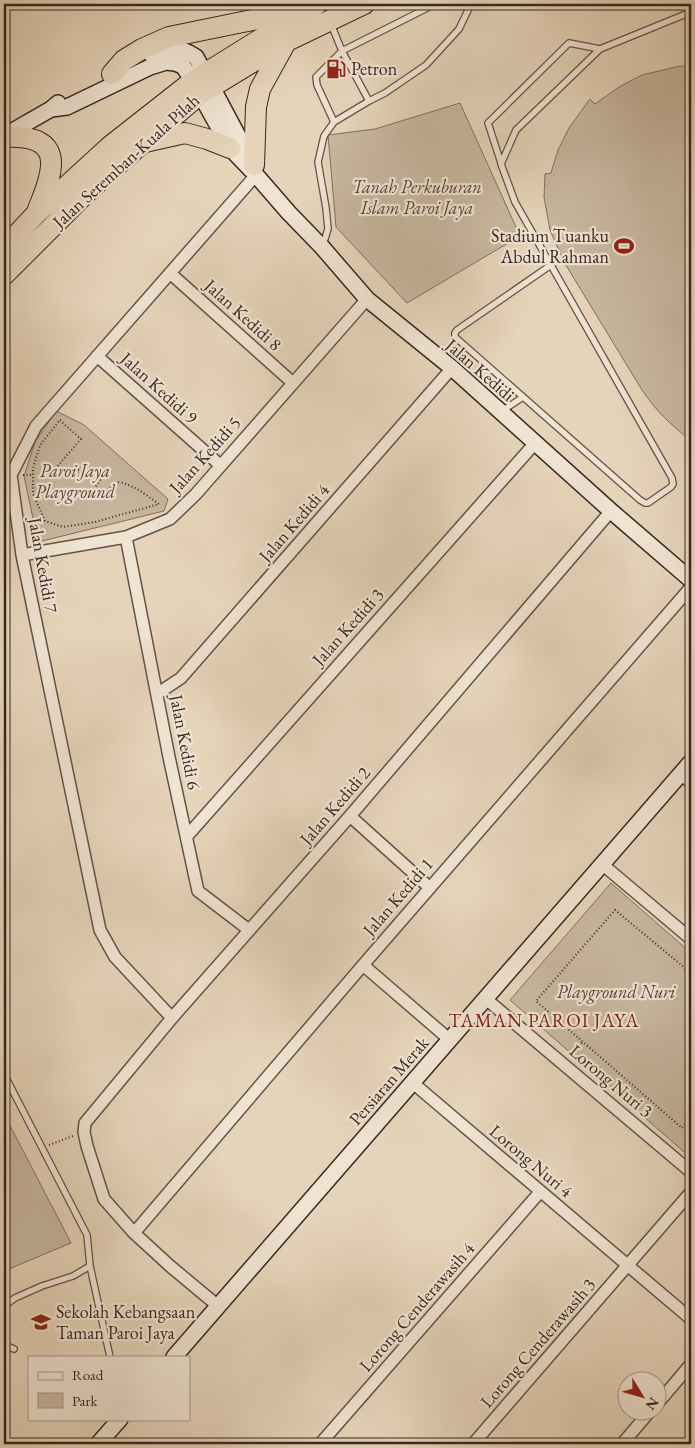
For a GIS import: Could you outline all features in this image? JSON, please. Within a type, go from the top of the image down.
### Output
[{"type":"highway","name":"Jalan Seremban-Kuala Pilah","points":[[4,248],[36,214],[109,147],[202,84],[318,11],[364,4]]},
{"type":"highway","name":"Jalan Seremban-Kuala Pilah","points":[[4,275],[86,192],[142,142],[202,84],[287,40],[318,11]]},
{"type":"highway","points":[[112,74],[124,60],[142,49],[169,37],[318,11]]},
{"type":"highway","points":[[255,170],[256,107],[260,89],[287,40]]},
{"type":"highway","points":[[142,142],[185,133],[207,138],[230,148]]},
{"type":"highway","points":[[4,136],[21,136],[40,142],[51,156],[48,186],[36,214]]},
{"type":"street","points":[[4,136],[51,109],[63,98],[161,50],[172,48],[185,50],[196,57],[202,84],[230,148],[255,170]]},
{"type":"street","points":[[51,109],[67,107],[150,67],[166,62],[176,63],[183,66],[202,84],[255,170]]},
{"type":"street","name":"Jalan Kedidi","points":[[255,170],[289,214],[322,247],[367,300],[452,368],[691,580]]},
{"type":"street","name":"Jalan Kedidi 7","points":[[172,1018],[115,957],[100,930],[22,555],[11,475],[36,426],[170,273],[255,170]]},
{"type":"street","name":"Jalan Kedidi 8","points":[[170,273],[293,382]]},
{"type":"street","name":"Jalan Kedidi 5","points":[[22,555],[126,537],[170,519],[196,494],[367,300]]},
{"type":"street","name":"Jalan Kedidi 9","points":[[97,356],[220,465]]},
{"type":"street","name":"Jalan Kedidi 4","points":[[157,694],[181,678],[452,368]]},
{"type":"street","name":"Jalan Kedidi 3","points":[[187,836],[536,442]]},
{"type":"street","name":"Jalan Kedidi 2","points":[[84,1127],[172,1018],[350,816],[611,511]]},
{"type":"street","name":"Jalan Kedidi 6","points":[[126,537],[198,891],[249,930]]},
{"type":"street","name":"Jalan Kedidi 1","points":[[134,1233],[363,965],[691,587]]},
{"type":"street","name":"Persiaran Merak","points":[[175,1356],[602,864],[686,778],[691,762]]},
{"type":"street","points":[[350,816],[430,888]]},
{"type":"street","points":[[602,864],[691,939]]},
{"type":"street","points":[[363,965],[450,1040]]},
{"type":"street","name":"Lorong Nuri 3","points":[[486,999],[691,1172]]},
{"type":"street","name":"Lorong Nuri 4","points":[[413,1083],[691,1319]]},
{"type":"street","points":[[84,1127],[87,1146],[104,1199],[134,1233],[218,1306]]},
{"type":"street","name":"Lorong Cenderawasih 4","points":[[320,1444],[540,1192]]},
{"type":"street","name":"Lorong Cenderawasih 3","points":[[473,1444],[691,1192]]},
{"type":"street","points":[[668,1391],[691,1364]]},
{"type":"street","points":[[98,1444],[119,1420]]},
{"type":"street","points":[[622,1444],[642,1420]]},
{"type":"lane","points":[[334,122],[317,85],[316,77],[342,51],[435,4]]},
{"type":"lane","points":[[322,247],[328,229],[318,162],[324,136],[334,122],[385,93],[426,65],[459,29],[471,4]]},
{"type":"lane","points":[[318,11],[369,101]]},
{"type":"lane","points":[[501,164],[516,130],[600,49],[691,12]]},
{"type":"lane","points":[[551,265],[457,330],[455,337],[640,500],[645,504],[648,503],[674,484],[672,478],[660,458],[551,265],[515,202],[488,123],[569,42],[600,49]]},
{"type":"lane","points":[[500,412],[523,397]]},
{"type":"lane","points":[[4,1074],[87,1234],[90,1266],[110,1356]]},
{"type":"lane","points":[[4,1306],[15,1298],[72,1276],[90,1266]]},
{"type":"lane","points":[[4,1345],[14,1349]]},
{"type":"path","points":[[60,420],[81,439],[55,469],[84,470],[100,480],[94,489],[108,490],[117,482],[124,483],[139,490],[159,504],[103,520],[63,527],[45,521],[32,494],[33,468],[40,445],[60,420]]},
{"type":"path","points":[[691,973],[615,910],[536,1001],[682,1128],[691,1119]]},
{"type":"path","points":[[560,1062],[583,1042]]},
{"type":"path","points":[[42,1148],[84,1127]]},
{"type":"green space","name":"Stadium Tuanku Abdul Rahman","points":[[680,66],[691,67],[690,440],[664,417],[642,390],[564,262],[550,230],[544,197],[545,174],[551,173],[558,150],[569,128],[590,99],[595,104],[619,87],[642,75]]},
{"type":"green space","name":"Tanah Perkuburan Islam Paroi Jaya","points":[[460,103],[520,236],[407,303],[336,227],[328,135],[375,129]]},
{"type":"green space","name":"Paroi Jaya Playground","points":[[56,411],[84,425],[168,499],[164,511],[38,542],[24,476],[35,442]]},
{"type":"green space","name":"Playground Nuri","points":[[611,883],[691,953],[691,1158],[510,1000]]},
{"type":"green space","points":[[4,1114],[71,1243],[4,1271]]},
{"type":"place","name":"Petron","points":[[336,69]]},
{"type":"place","name":"Stadium Tuanku Abdul Rahman","points":[[624,246]]},
{"type":"place","name":"Sekolah Kebangsaan Taman Paroi Jaya","points":[[41,1322]]},
{"type":"district","name":"TAMAN PAROI JAYA","points":[[544,1020]]}]
